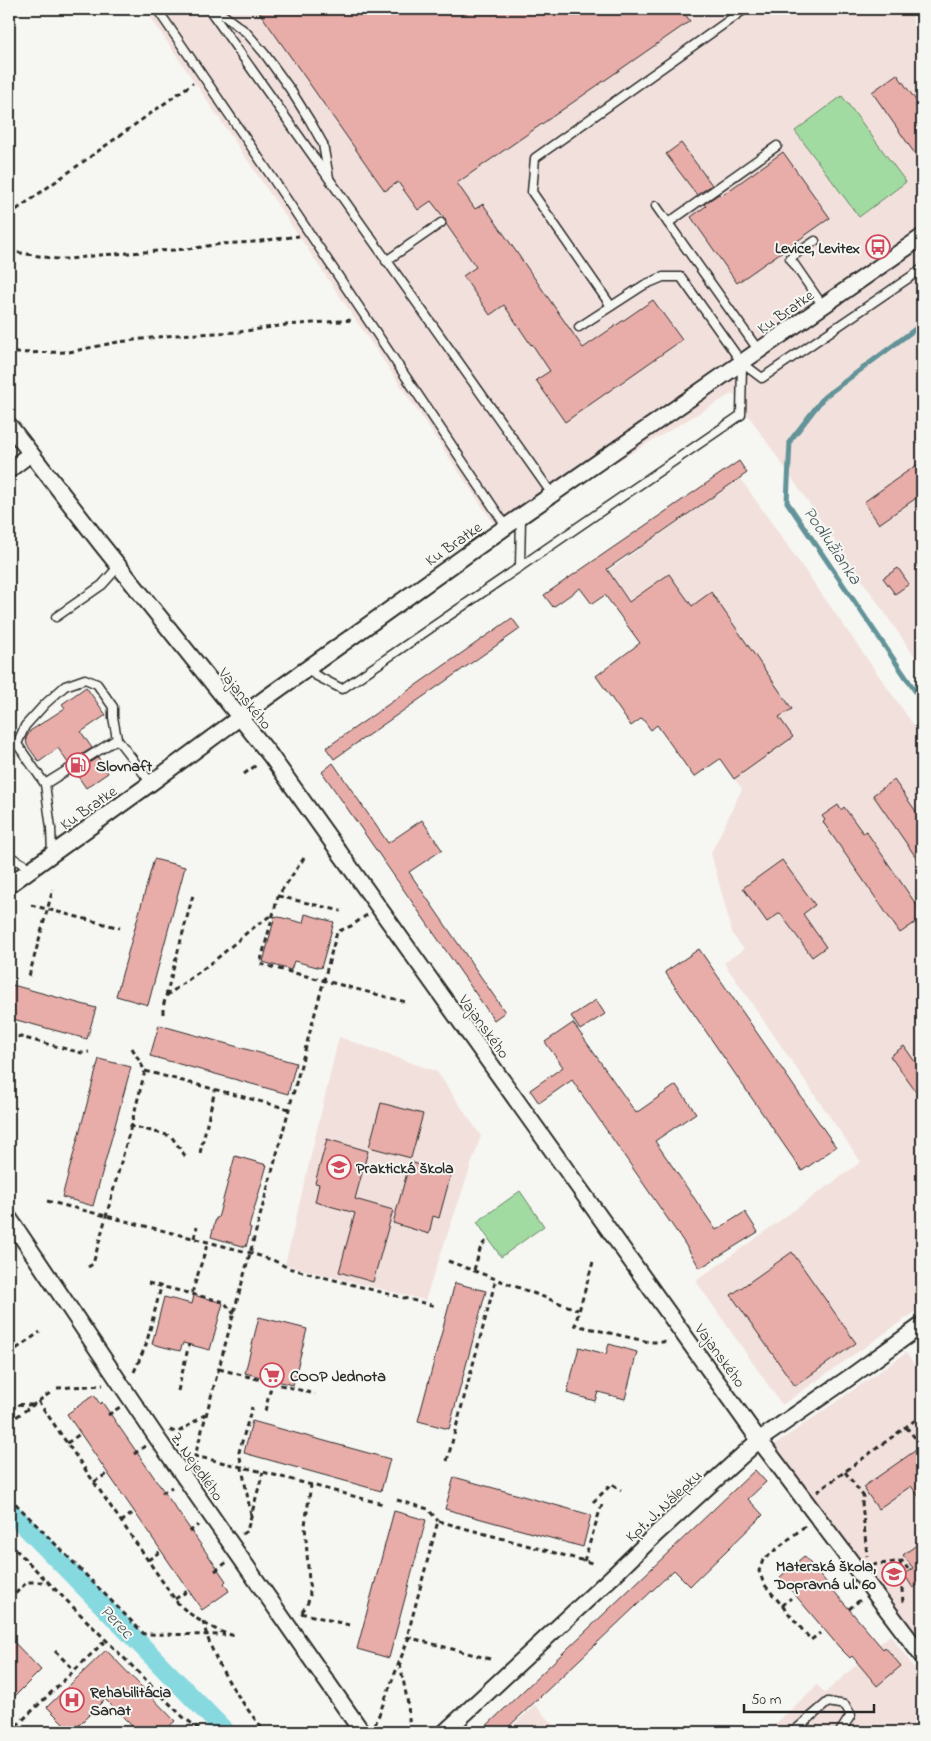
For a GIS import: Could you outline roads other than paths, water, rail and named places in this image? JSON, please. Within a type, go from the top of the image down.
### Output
[{"type":"street","name":"Ku Bratke","points":[[9,885],[506,526],[922,237]]},
{"type":"street","name":"Vajanského","points":[[9,424],[30,454],[270,755],[759,1440],[922,1656]]},
{"type":"street","points":[[9,470],[30,454]]},
{"type":"street","name":"Z. Nejedlého","points":[[9,1218],[157,1438],[368,1729]]},
{"type":"street","name":"Kpt. J. Nálepku","points":[[445,1732],[759,1440],[922,1325]]},
{"type":"lane","points":[[157,9],[506,526]]},
{"type":"lane","points":[[209,9],[223,15],[246,32],[290,89],[323,144],[329,180]]},
{"type":"lane","points":[[209,9],[552,494]]},
{"type":"lane","points":[[611,306],[532,192],[536,158],[745,9]]},
{"type":"lane","points":[[668,223],[777,146]]},
{"type":"lane","points":[[656,206],[759,351]]},
{"type":"lane","points":[[386,261],[441,223]]},
{"type":"lane","points":[[815,241],[790,258],[823,306]]},
{"type":"lane","points":[[578,327],[644,285],[663,276],[681,277],[742,362],[762,378],[922,269]]},
{"type":"lane","points":[[309,667],[315,675],[342,689],[741,415],[742,362]]},
{"type":"lane","points":[[520,567],[521,516]]},
{"type":"lane","points":[[56,617],[102,585],[119,566]]},
{"type":"lane","points":[[52,854],[51,828],[45,784],[17,744],[25,726],[65,686],[85,679],[97,684],[113,707],[116,738],[151,783]]},
{"type":"lane","points":[[45,784],[116,738]]},
{"type":"lane","points":[[9,856],[32,869]]},
{"type":"lane","points":[[793,1732],[828,1702],[846,1704],[851,1715],[840,1732]]},
{"type":"waterway","name":"Podlužianka","points":[[922,324],[824,397],[790,441],[787,502],[922,701]]},
{"type":"waterway","name":"Perec","points":[[9,1510],[226,1732]]},
{"type":"place","name":"Levice, Levitex","points":[[878,247]]},
{"type":"place","name":"Slovnaft","points":[[78,765]]},
{"type":"place","name":"Praktická škola","points":[[339,1167]]},
{"type":"place","name":"COOP Jednota","points":[[272,1375]]},
{"type":"place","name":"Materská škola, Dopravná ul. 60","points":[[894,1574]]},
{"type":"place","name":"Rehabilitácia Sanat","points":[[72,1700]]}]
